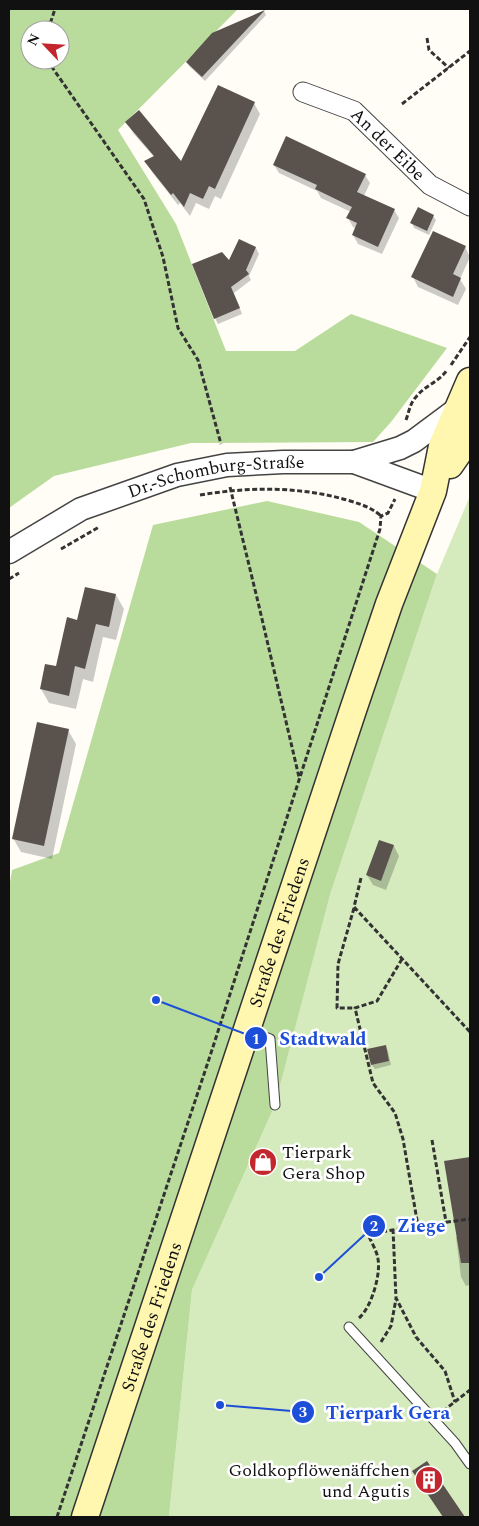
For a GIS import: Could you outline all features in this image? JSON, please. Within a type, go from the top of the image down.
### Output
[{"type":"main road","name":"Straße des Friedens","points":[[85,1517],[386,613],[433,491],[459,452],[470,381]]},
{"type":"street","name":"An der Eibe","points":[[303,92],[354,111],[430,185],[470,206]]},
{"type":"street","points":[[354,462],[400,448],[464,418]]},
{"type":"street","name":"Dr.-Schomburg-Straße","points":[[9,552],[81,509],[177,475],[227,465],[283,462],[354,462],[433,491]]},
{"type":"lane","points":[[247,1030],[270,1039],[275,1106]]},
{"type":"lane","points":[[349,1327],[433,1419],[470,1464]]},
{"type":"path","points":[[427,38],[429,50],[449,68]]},
{"type":"path","points":[[402,104],[470,51]]},
{"type":"path","points":[[54,70],[144,199],[163,257],[178,328],[198,360],[227,465],[230,490],[299,778]]},
{"type":"path","points":[[414,440],[406,429],[406,420],[412,402],[417,395],[443,376],[470,337]]},
{"type":"path","points":[[381,516],[388,513],[405,480]]},
{"type":"path","points":[[57,1517],[211,1053],[380,530],[381,516],[374,509],[331,495],[308,491],[274,489],[230,490],[196,495]]},
{"type":"path","points":[[60,549],[100,527]]},
{"type":"path","points":[[9,579],[22,571]]},
{"type":"path","points":[[361,878],[338,964],[337,1008],[355,1008],[377,1001],[402,959]]},
{"type":"path","points":[[354,907],[470,1032]]},
{"type":"path","points":[[355,1008],[373,1083],[395,1113],[403,1139],[418,1226]]},
{"type":"path","points":[[432,1140],[446,1222]]},
{"type":"path","points":[[349,1327],[364,1314],[376,1287],[379,1260],[368,1234],[470,1219]]},
{"type":"path","points":[[371,1350],[381,1342],[391,1326],[396,1298],[393,1230]]},
{"type":"path","points":[[396,1298],[416,1337],[445,1371],[455,1402]]},
{"type":"path","points":[[433,1419],[470,1390]]},
{"type":"green space","points":[[9,9],[238,9],[118,130],[176,224],[226,351],[295,351],[351,314],[447,348],[391,422],[373,442],[191,443],[54,476],[9,508]]},
{"type":"green space","points":[[470,496],[470,1517],[169,1517],[192,1290],[275,1105],[330,895],[437,574]]},
{"type":"green space","points":[[267,501],[359,522],[437,574],[330,895],[275,1105],[192,1290],[169,1517],[9,1517],[9,888],[12,870],[59,853],[153,525]]},
{"type":"building","points":[[265,10],[202,77],[186,62],[212,33]]},
{"type":"building","points":[[218,85],[255,102],[215,189],[209,186],[203,199],[190,193],[184,207],[173,193],[171,195],[144,161],[154,156],[125,122],[139,110],[181,161]]},
{"type":"building","points":[[286,136],[366,174],[357,192],[395,209],[378,247],[352,235],[357,223],[346,218],[352,207],[315,189],[317,185],[273,165]]},
{"type":"building","points":[[418,207],[434,215],[427,231],[410,223]]},
{"type":"building","points":[[433,231],[466,246],[453,274],[461,278],[453,297],[411,277]]},
{"type":"building","points":[[239,239],[256,247],[246,270],[249,274],[231,287],[240,308],[214,319],[192,264],[222,252],[229,260]]},
{"type":"building","points":[[85,587],[116,594],[109,627],[96,624],[85,669],[75,666],[69,696],[40,689],[45,664],[56,666],[67,617],[77,620]]},
{"type":"building","points":[[37,722],[69,729],[44,846],[12,839]]},
{"type":"building","points":[[379,840],[394,845],[381,881],[366,875]]},
{"type":"building","points":[[386,1045],[389,1061],[371,1065],[367,1049]]},
{"type":"building","points":[[470,1157],[470,1263],[461,1263],[444,1161]]},
{"type":"building","points":[[427,1461],[465,1517],[443,1517],[412,1471]]},
{"type":"place","name":"Stadtwald","points":[[156,1000]]},
{"type":"place","name":"Tierpark Gera Shop","points":[[263,1162]]},
{"type":"place","name":"Ziege","points":[[319,1277]]},
{"type":"place","name":"Tierpark Gera","points":[[220,1405]]},
{"type":"place","name":"Goldkopflöwenäffchen und Agutis","points":[[429,1480]]}]
